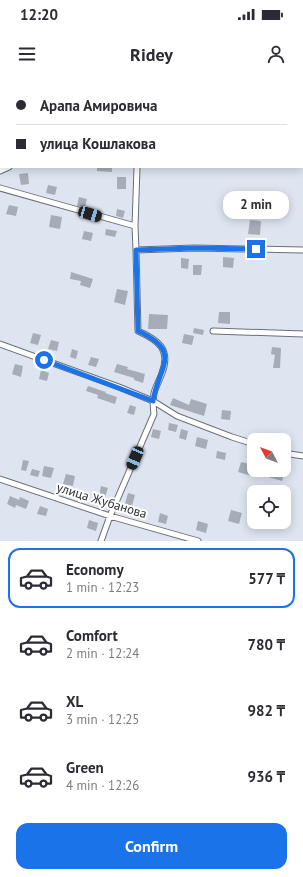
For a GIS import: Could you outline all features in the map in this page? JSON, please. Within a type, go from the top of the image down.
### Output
[{"type":"street","points":[[102,541],[110,516],[154,414],[154,392],[163,371],[166,358],[161,344],[150,336],[138,331],[135,226],[137,168]]},
{"type":"street","points":[[0,188],[135,226]]},
{"type":"street","points":[[136,250],[194,248],[303,250]]},
{"type":"street","points":[[213,331],[303,334]]},
{"type":"street","points":[[0,344],[119,387],[153,401],[177,416],[247,442]]},
{"type":"street","points":[[291,454],[303,456]]},
{"type":"street","name":"улица Жубанова","points":[[0,479],[110,516],[198,541]]},
{"type":"building","points":[[97,168],[112,168],[112,172],[97,171]]},
{"type":"building","points":[[28,173],[29,184],[21,185],[19,174]]},
{"type":"building","points":[[117,177],[126,177],[126,189],[117,189]]},
{"type":"building","points":[[48,185],[57,187],[55,195],[46,193]]},
{"type":"building","points":[[79,197],[87,199],[85,207],[77,206]]},
{"type":"building","points":[[9,205],[18,207],[16,216],[6,214]]},
{"type":"building","points":[[117,209],[125,211],[123,218],[116,216]]},
{"type":"building","points":[[51,215],[62,217],[60,229],[49,227]]},
{"type":"building","points":[[250,220],[261,221],[260,235],[248,234]]},
{"type":"building","points":[[106,229],[117,231],[115,237],[105,235]]},
{"type":"building","points":[[84,231],[93,233],[91,241],[82,239]]},
{"type":"building","points":[[223,257],[234,258],[233,268],[223,267]]},
{"type":"building","points":[[181,258],[189,259],[188,269],[181,268]]},
{"type":"building","points":[[193,265],[202,265],[201,275],[193,275]]},
{"type":"building","points":[[71,272],[93,279],[90,288],[80,285],[81,281],[70,279]]},
{"type":"building","points":[[117,289],[128,291],[125,305],[114,302]]},
{"type":"building","points":[[219,312],[230,312],[230,324],[218,323]]},
{"type":"building","points":[[149,314],[168,315],[167,329],[148,329]]},
{"type":"building","points":[[194,328],[204,330],[203,335],[193,333]]},
{"type":"building","points":[[33,333],[41,335],[38,345],[30,343]]},
{"type":"building","points":[[184,334],[194,336],[192,345],[182,343]]},
{"type":"building","points":[[51,340],[59,342],[57,351],[48,349]]},
{"type":"building","points":[[272,347],[281,348],[280,368],[273,368],[275,355],[271,354]]},
{"type":"building","points":[[72,349],[78,351],[76,359],[70,357]]},
{"type":"building","points":[[91,357],[99,359],[96,367],[88,365]]},
{"type":"building","points":[[15,364],[23,366],[21,377],[12,374]]},
{"type":"building","points":[[117,364],[128,367],[127,369],[145,374],[143,383],[134,380],[134,378],[114,372]]},
{"type":"building","points":[[41,370],[49,373],[47,381],[39,379]]},
{"type":"building","points":[[88,386],[117,397],[115,404],[97,398],[98,395],[86,391]]},
{"type":"building","points":[[173,398],[189,405],[191,399],[207,404],[204,416],[170,405]]},
{"type":"building","points":[[130,405],[136,407],[134,415],[127,413]]},
{"type":"building","points":[[222,410],[231,411],[230,420],[221,419]]},
{"type":"building","points":[[169,423],[178,425],[176,432],[168,430]]},
{"type":"building","points":[[153,429],[161,431],[159,439],[151,437]]},
{"type":"building","points":[[181,429],[188,431],[186,440],[179,438]]},
{"type":"building","points":[[197,437],[208,440],[206,449],[195,446]]},
{"type":"building","points":[[217,451],[226,453],[225,460],[216,458]]},
{"type":"building","points":[[23,460],[29,461],[26,471],[21,470]]},
{"type":"building","points":[[241,462],[247,463],[247,475],[238,472]]},
{"type":"building","points":[[44,466],[54,468],[51,478],[42,476]]},
{"type":"building","points":[[32,469],[40,471],[38,477],[30,475]]},
{"type":"building","points":[[66,474],[75,476],[73,486],[63,484]]},
{"type":"building","points":[[268,477],[283,477],[282,481]]},
{"type":"building","points":[[101,486],[108,488],[105,497],[99,496]]},
{"type":"building","points":[[128,493],[135,495],[132,506],[125,504]]},
{"type":"building","points":[[10,496],[19,500],[20,497],[29,501],[26,509],[16,505],[15,508],[7,504]]},
{"type":"building","points":[[40,506],[48,509],[46,516],[37,514]]},
{"type":"building","points":[[231,510],[242,513],[239,524],[228,521]]},
{"type":"building","points":[[160,513],[168,516],[166,524],[158,522]]},
{"type":"building","points":[[89,520],[98,523],[96,531],[87,528]]},
{"type":"building","points":[[198,521],[208,524],[206,533],[196,530]]},
{"type":"route","points":[[44,360],[153,401],[154,392],[163,371],[166,358],[161,344],[150,336],[138,331],[136,250],[194,248],[256,249]]}]
